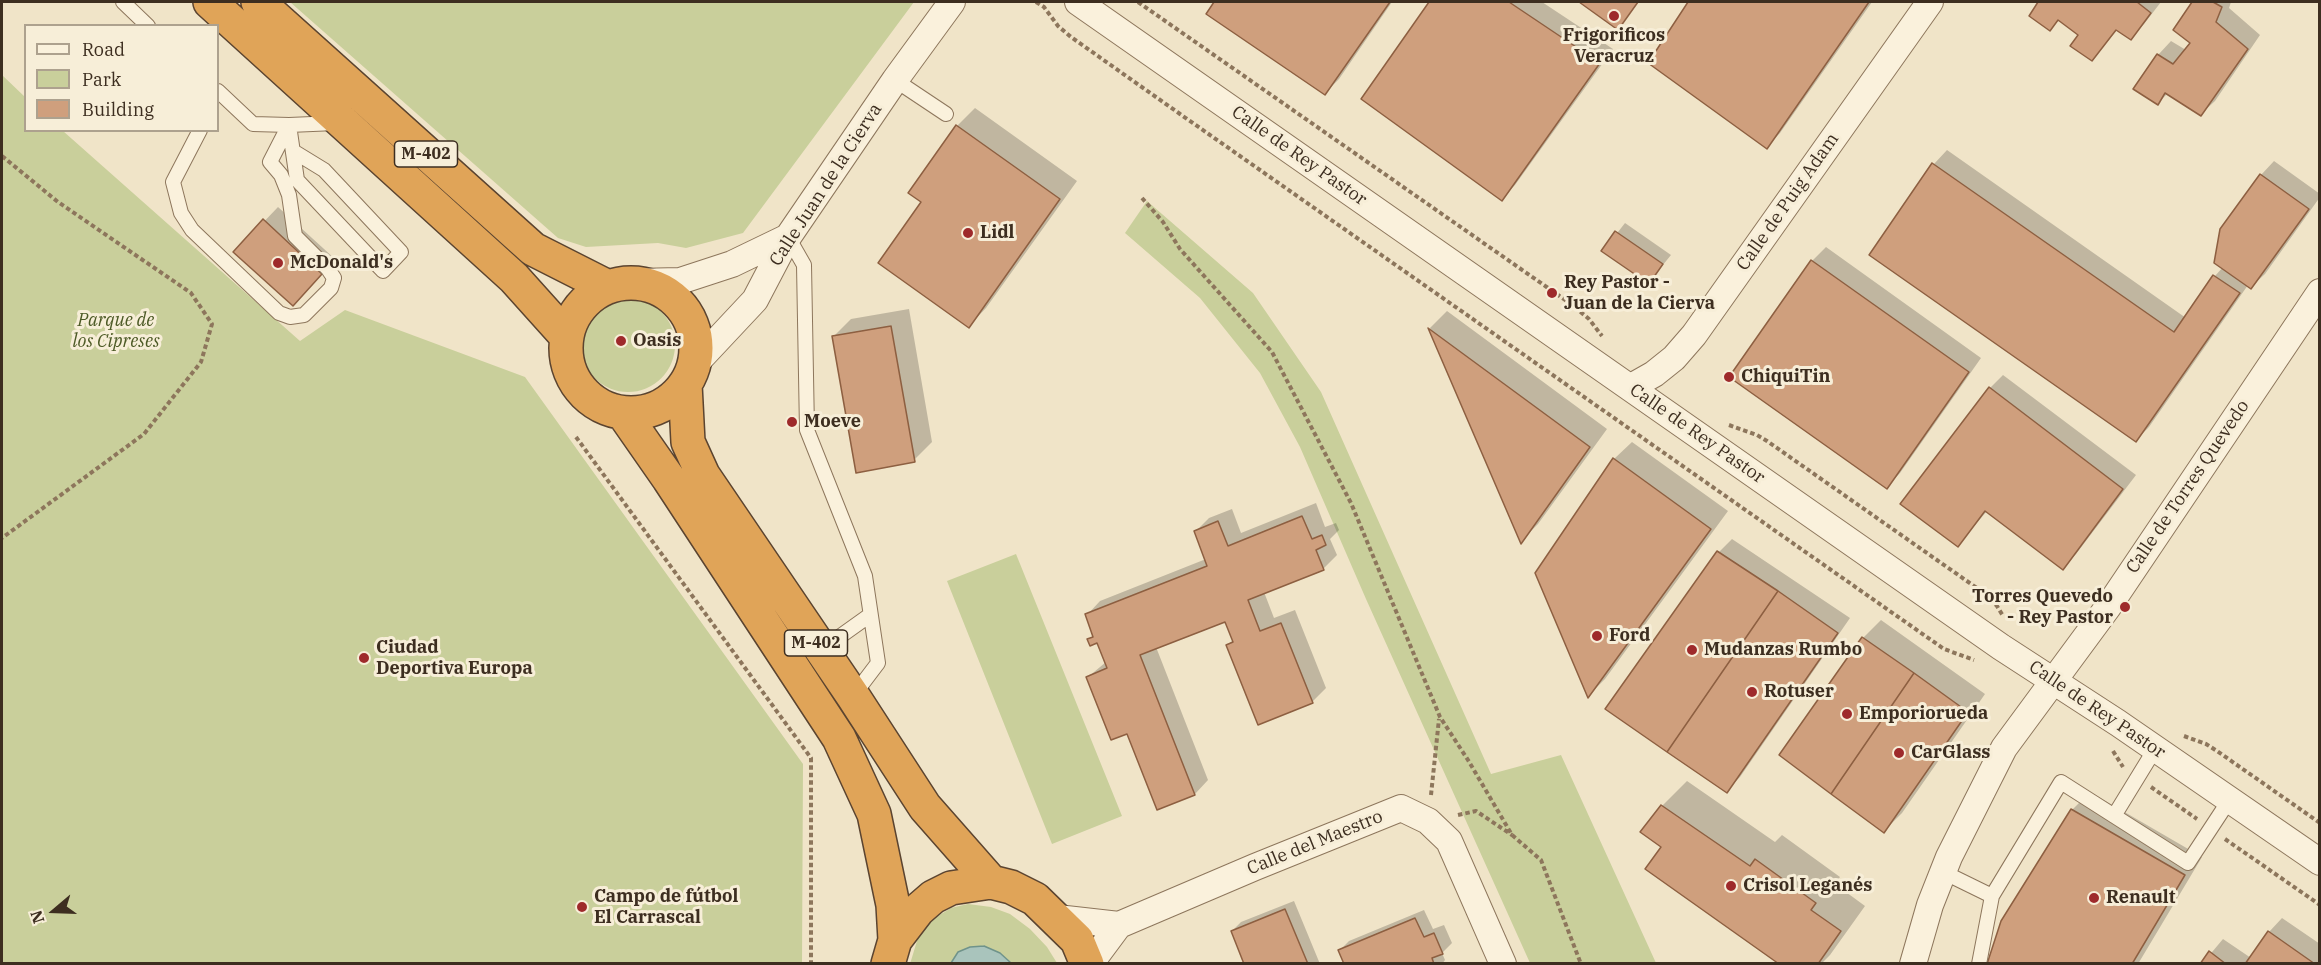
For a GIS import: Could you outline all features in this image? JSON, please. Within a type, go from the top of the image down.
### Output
[{"type":"highway","name":"M-402","points":[[210,2],[514,278],[567,336]]},
{"type":"highway","name":"M-402","points":[[258,2],[533,249],[620,284],[656,287],[676,300],[690,318],[696,341],[690,374],[688,442],[703,475],[853,696],[925,807],[991,882]]},
{"type":"highway","points":[[620,284],[588,299],[574,315],[567,336],[566,352],[572,374],[586,394],[605,408],[623,413],[646,412],[670,400],[690,374]]},
{"type":"highway","name":"M-402","points":[[623,413],[839,738],[874,814],[893,905],[892,952]]},
{"type":"highway","name":"M-402","points":[[892,952],[918,910],[933,897],[951,888],[991,882],[1011,887],[1035,899],[1077,940],[1089,963]]},
{"type":"street","name":"Calle Juan de la Cierva","points":[[690,374],[755,300],[788,237],[895,80],[952,2]]},
{"type":"street","name":"Calle de Rey Pastor","points":[[1078,2],[1991,640],[2319,862]]},
{"type":"street","name":"Calle de Puig Adam","points":[[1630,387],[1654,374],[1674,358],[1694,335],[1930,2]]},
{"type":"street","points":[[620,284],[680,281],[732,264],[788,237]]},
{"type":"street","name":"Calle de Torres Quevedo","points":[[1913,963],[1942,872],[2004,748],[2108,607],[2319,292]]},
{"type":"street","name":"Calle del Maestro","points":[[1089,963],[1119,925],[1401,808],[1428,821],[1449,841],[1503,963]]},
{"type":"street","name":"Calle del Maestro","points":[[1057,918],[1119,925]]},
{"type":"lane","points":[[123,2],[146,24]]},
{"type":"lane","points":[[895,80],[946,114]]},
{"type":"lane","points":[[219,94],[253,124],[344,123]]},
{"type":"lane","points":[[199,132],[173,182],[181,213],[192,231],[279,313],[290,317],[304,315],[332,288],[334,278],[328,269],[294,236],[289,195],[281,175],[270,162],[289,125]]},
{"type":"lane","points":[[289,125],[297,180],[383,271],[401,252],[324,170],[293,151]]},
{"type":"lane","points":[[788,237],[804,265],[807,430],[865,576],[878,663],[853,696]]},
{"type":"lane","points":[[821,650],[870,615]]},
{"type":"lane","points":[[2114,816],[2155,749]]},
{"type":"lane","points":[[1978,963],[1992,896],[2061,782],[2188,863],[2230,800]]},
{"type":"lane","points":[[1942,872],[1992,896]]},
{"type":"path","points":[[1036,2],[1044,7],[1058,26],[1071,37],[1170,108],[1944,649],[1978,661]]},
{"type":"path","points":[[1138,2],[1571,304],[1589,319],[1607,342]]},
{"type":"path","points":[[2,156],[58,202],[191,292],[212,324],[201,362],[144,434],[2,538]]},
{"type":"path","points":[[1142,198],[1163,222],[1180,249],[1272,352],[1351,503],[1440,717],[1512,835]]},
{"type":"path","points":[[1720,420],[1757,435],[1786,454],[1984,593],[2008,622]]},
{"type":"path","points":[[576,437],[811,758],[811,963]]},
{"type":"path","points":[[1440,717],[1428,821],[1476,811],[1512,835],[1540,860],[1581,963]]},
{"type":"path","points":[[2175,733],[2206,744],[2319,823]]},
{"type":"path","points":[[2110,748],[2121,764],[2137,778],[2319,905]]},
{"type":"green space","points":[[290,2],[914,2],[743,233],[686,248],[658,243],[586,247],[558,238]]},
{"type":"green space","name":"Ciudad Deportiva Europa","points":[[2,75],[24,96],[24,132],[64,132],[300,341],[345,310],[525,377],[803,764],[802,963],[2,963]]},
{"type":"green space","points":[[1147,201],[1253,293],[1321,392],[1491,774],[1561,755],[1656,963],[1530,963],[1300,447],[1260,373],[1200,298],[1125,233]]},
{"type":"green space","points":[[628,298],[646,302],[661,312],[671,327],[675,345],[671,363],[661,378],[646,388],[628,392],[610,388],[595,378],[585,363],[581,345],[585,327],[595,312],[610,302]]},
{"type":"green space","points":[[1016,554],[1122,816],[1052,844],[947,581]]},
{"type":"green space","points":[[968,904],[991,907],[1010,914],[1030,929],[1047,947],[1057,963],[1011,963],[1000,953],[958,952],[951,963],[910,964],[920,931],[933,919],[951,908]]},
{"type":"water","points":[[984,946],[1000,953],[1011,963],[951,963],[958,952],[970,947]]},
{"type":"building","points":[[1214,2],[1390,2],[1325,95],[1206,14]]},
{"type":"building","points":[[1429,2],[1509,2],[1600,63],[1502,201],[1361,99]]},
{"type":"building","name":"Frigorificos Veracruz","points":[[1579,2],[1638,2],[1618,30]]},
{"type":"building","points":[[1688,2],[1869,2],[1767,149],[1648,63]]},
{"type":"building","points":[[2038,2],[2137,2],[2151,13],[2131,40],[2116,30],[2092,61],[2070,46],[2078,35],[2058,20],[2050,31],[2029,16]]},
{"type":"building","points":[[2192,2],[2213,2],[2222,7],[2216,22],[2248,49],[2201,116],[2165,93],[2158,105],[2133,89],[2157,54],[2173,64],[2190,43],[2173,30]]},
{"type":"building","name":"Lidl","points":[[956,125],[1060,199],[969,328],[878,263],[921,202],[908,193]]},
{"type":"building","points":[[1932,163],[2174,332],[2213,275],[2240,293],[2136,442],[1869,255]]},
{"type":"building","points":[[2260,174],[2309,209],[2251,289],[2214,263],[2220,229]]},
{"type":"building","name":"McDonald's","points":[[263,219],[322,274],[293,306],[233,252]]},
{"type":"building","points":[[1615,231],[1663,264],[1649,284],[1601,251]]},
{"type":"building","points":[[1811,260],[1969,372],[1887,489],[1729,377]]},
{"type":"building","points":[[891,326],[915,462],[856,473],[832,336]]},
{"type":"building","points":[[1428,328],[1590,447],[1521,544]]},
{"type":"building","points":[[1989,387],[2123,489],[2063,570],[1985,511],[1958,547],[1900,504]]},
{"type":"building","name":"Ford","points":[[1613,458],[1711,529],[1588,698],[1535,573]]},
{"type":"building","points":[[1302,516],[1312,539],[1322,535],[1326,545],[1316,550],[1324,570],[1248,600],[1260,631],[1281,623],[1313,703],[1258,725],[1226,645],[1233,642],[1225,622],[1140,655],[1195,795],[1157,810],[1127,734],[1111,740],[1086,677],[1107,668],[1097,643],[1090,646],[1087,639],[1093,637],[1085,614],[1207,566],[1194,531],[1218,521],[1228,546]]},
{"type":"building","name":"Mudanzas Rumbo","points":[[1717,551],[1778,591],[1667,752],[1605,709]]},
{"type":"building","name":"Rotuser","points":[[1778,591],[1838,633],[1727,793],[1667,752]]},
{"type":"building","name":"Emporiorueda","points":[[1862,637],[1914,673],[1831,794],[1779,755]]},
{"type":"building","name":"CarGlass","points":[[1914,673],[1968,712],[1884,833],[1831,794]]},
{"type":"building","name":"Crisol Leganés","points":[[1661,805],[1750,866],[1755,859],[1816,903],[1811,910],[1841,931],[1818,964],[1779,964],[1645,869],[1661,847],[1640,832]]},
{"type":"building","name":"Renault","points":[[2071,809],[2185,875],[2132,964],[1987,964],[2001,921]]},
{"type":"building","points":[[1285,909],[1308,964],[1244,964],[1231,931]]},
{"type":"building","points":[[1415,918],[1424,937],[1434,933],[1443,954],[1432,958],[1434,964],[1344,964],[1338,950]]},
{"type":"building","points":[[2268,931],[2315,964],[2245,964]]},
{"type":"building","points":[[2209,951],[2226,964],[2200,964]]},
{"type":"place","name":"Frigorificos Veracruz","points":[[1614,16]]},
{"type":"place","name":"Lidl","points":[[968,233]]},
{"type":"place","name":"McDonald's","points":[[278,263]]},
{"type":"place","name":"Rey Pastor - Juan de la Cierva","points":[[1552,293]]},
{"type":"place","name":"Oasis","points":[[621,341]]},
{"type":"place","name":"ChiquiTin","points":[[1729,377]]},
{"type":"place","name":"Moeve","points":[[792,422]]},
{"type":"place","name":"Torres Quevedo - Rey Pastor","points":[[2125,607]]},
{"type":"place","name":"Ford","points":[[1597,636]]},
{"type":"place","name":"Mudanzas Rumbo","points":[[1692,650]]},
{"type":"place","name":"Ciudad Deportiva Europa","points":[[364,658]]},
{"type":"place","name":"Rotuser","points":[[1752,692]]},
{"type":"place","name":"Emporiorueda","points":[[1847,714]]},
{"type":"place","name":"CarGlass","points":[[1899,753]]},
{"type":"place","name":"Crisol Leganés","points":[[1731,886]]},
{"type":"place","name":"Renault","points":[[2094,898]]},
{"type":"place","name":"Campo de fútbol El Carrascal","points":[[582,907]]},
{"type":"park label","name":"Parque de los Cipreses","points":[[116,331]]}]
